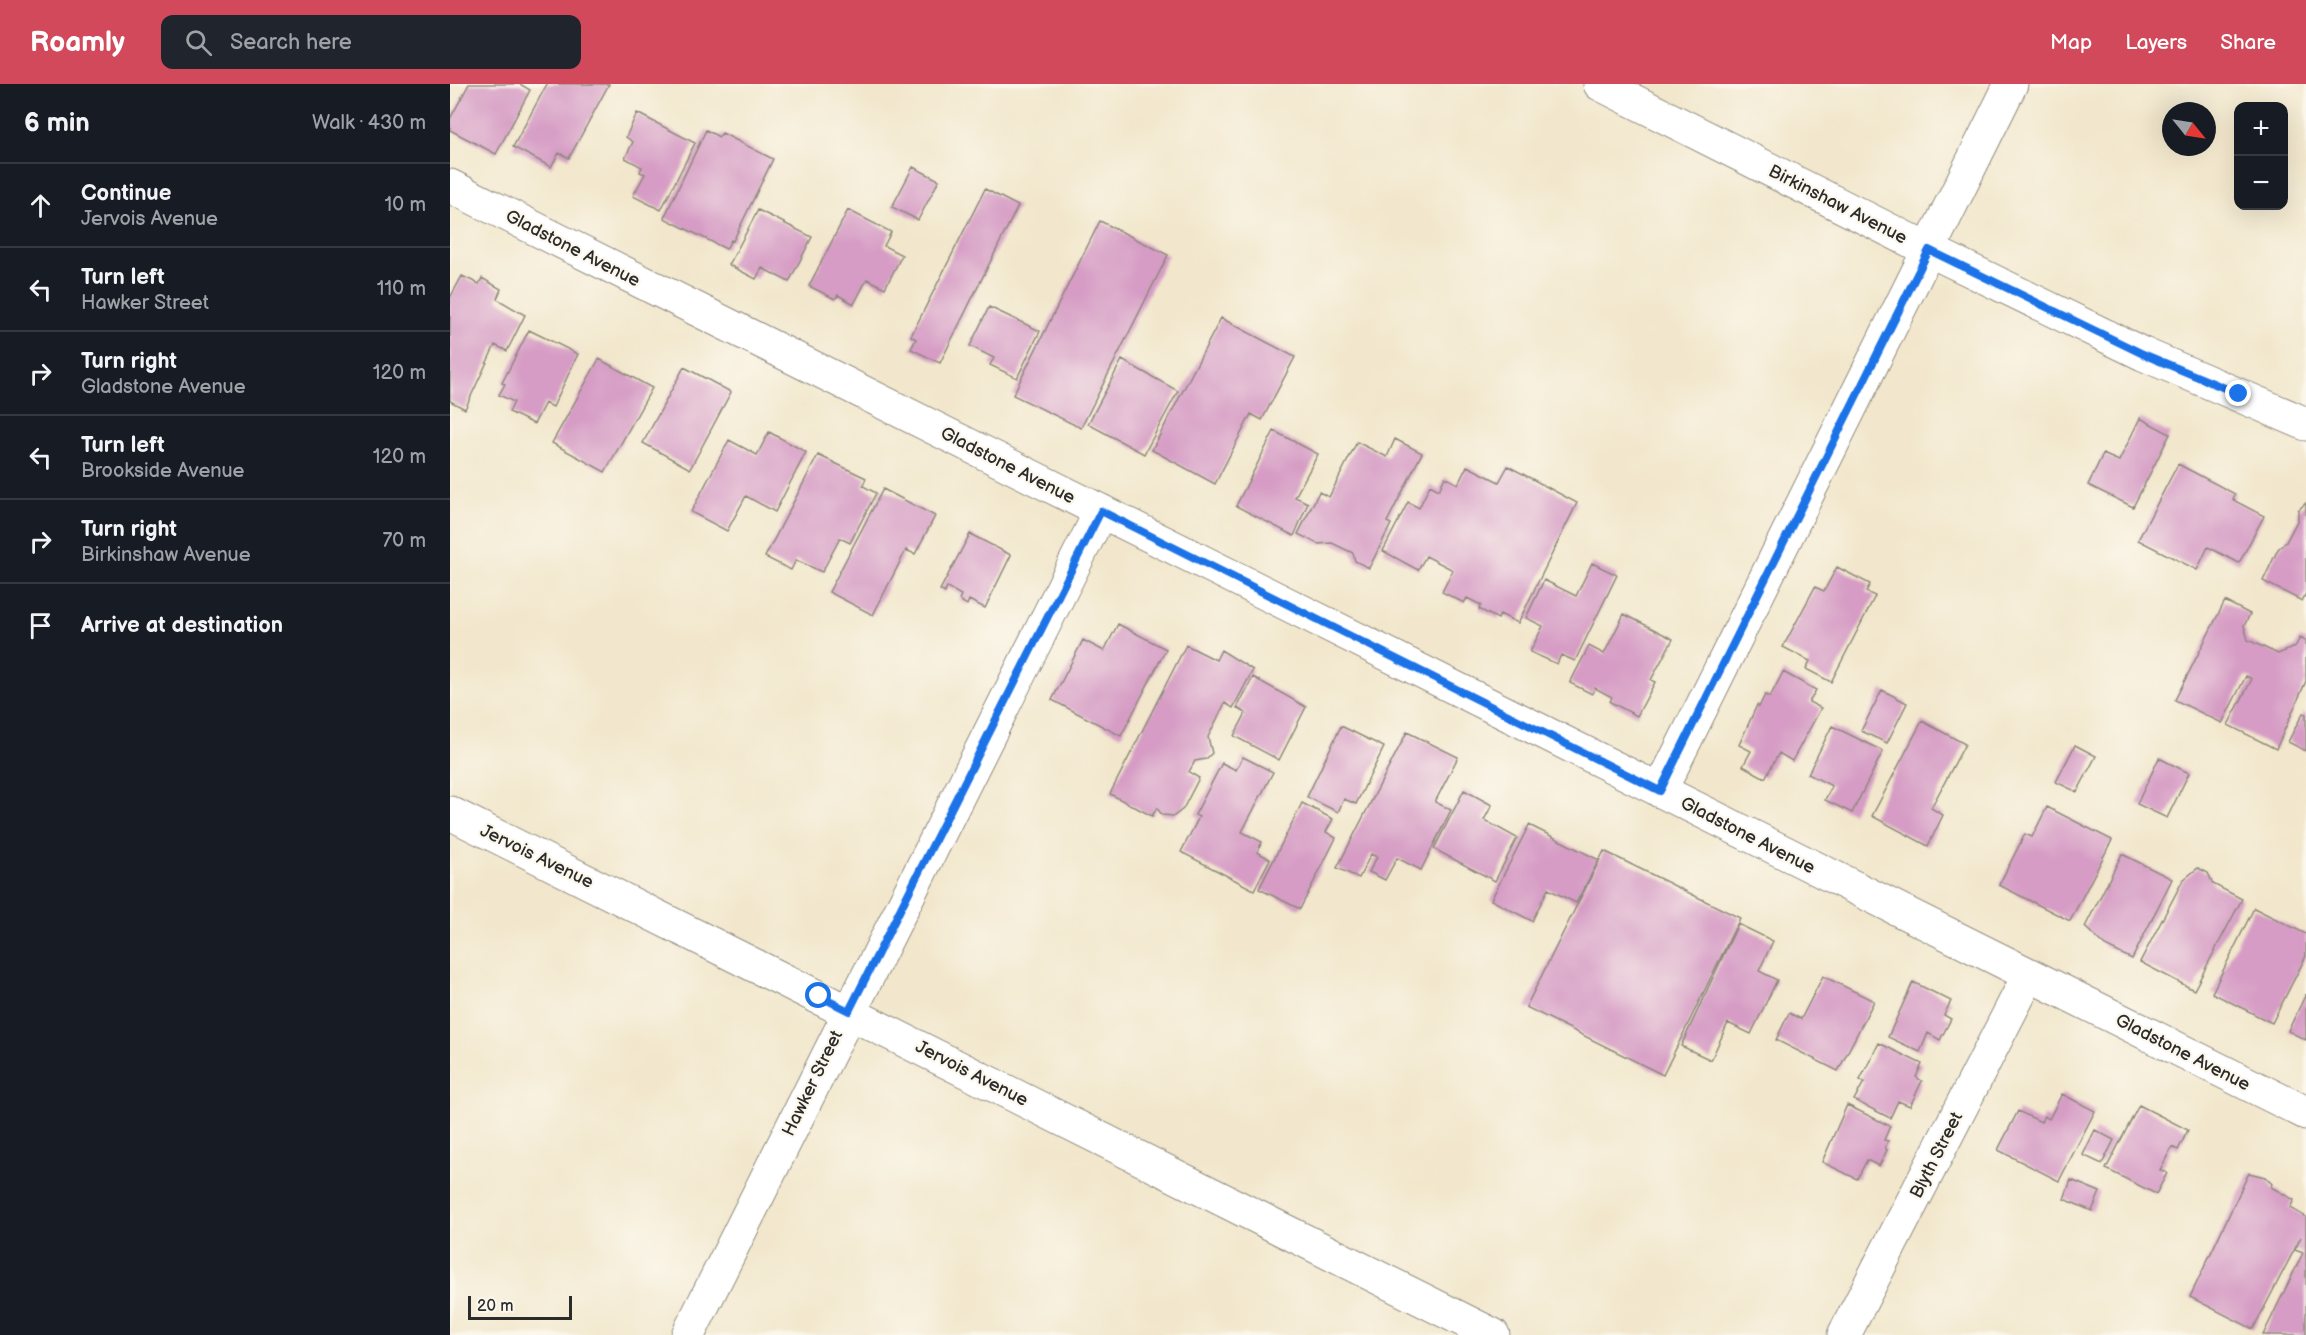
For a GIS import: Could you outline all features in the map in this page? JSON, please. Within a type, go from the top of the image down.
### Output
[{"type":"street","name":"Birkinshaw Avenue","points":[[1600,84],[1929,250],[2143,354],[2306,424]]},
{"type":"street","points":[[1660,791],[2011,84]]},
{"type":"street","name":"Gladstone Avenue","points":[[450,186],[2306,1113]]},
{"type":"street","name":"Hawker Street","points":[[688,1335],[1101,511]]},
{"type":"street","name":"Jervois Avenue","points":[[450,813],[1493,1335]]},
{"type":"street","name":"Blyth Street","points":[[1844,1335],[2029,975]]},
{"type":"building","points":[[469,84],[520,84],[530,90],[496,154],[450,130],[450,119]]},
{"type":"building","points":[[547,84],[609,84],[569,158],[559,153],[551,167],[513,147]]},
{"type":"building","points":[[637,113],[695,143],[661,210],[633,196],[645,174],[640,172],[642,167],[625,158],[633,142],[626,137]]},
{"type":"building","points":[[706,130],[719,137],[722,133],[773,159],[733,241],[731,240],[726,249],[664,218]]},
{"type":"building","points":[[913,167],[939,180],[918,220],[892,207]]},
{"type":"building","points":[[985,189],[1018,206],[940,363],[911,349],[916,339],[911,336]]},
{"type":"building","points":[[758,210],[812,237],[789,282],[762,268],[756,279],[729,265]]},
{"type":"building","points":[[848,210],[891,232],[884,246],[902,255],[885,288],[867,279],[854,304],[838,295],[835,299],[809,286]]},
{"type":"building","points":[[1100,221],[1168,255],[1081,428],[1013,395]]},
{"type":"building","points":[[462,276],[479,284],[482,278],[501,289],[497,299],[525,315],[507,351],[495,345],[465,409],[450,401],[450,298]]},
{"type":"building","points":[[989,307],[1040,331],[1017,378],[990,365],[994,358],[970,346]]},
{"type":"building","points":[[1221,318],[1295,357],[1262,420],[1251,414],[1215,484],[1152,450]]},
{"type":"building","points":[[529,330],[578,354],[553,407],[545,403],[534,424],[509,412],[514,402],[499,395],[505,384],[502,383]]},
{"type":"building","points":[[599,359],[652,388],[605,472],[552,443]]},
{"type":"building","points":[[1122,360],[1178,391],[1144,454],[1088,424]]},
{"type":"building","points":[[684,367],[731,392],[690,469],[643,443]]},
{"type":"building","points":[[2140,418],[2170,434],[2133,507],[2088,485],[2103,454],[2119,461]]},
{"type":"building","points":[[1274,431],[1318,454],[1295,497],[1308,503],[1294,536],[1236,506]]},
{"type":"building","points":[[769,432],[806,452],[775,512],[746,496],[727,531],[691,512],[729,440],[757,455]]},
{"type":"building","points":[[1395,439],[1422,453],[1387,522],[1391,524],[1369,568],[1355,561],[1353,553],[1332,543],[1318,544],[1298,534],[1319,492],[1329,497],[1357,442],[1387,457]]},
{"type":"building","points":[[818,455],[866,478],[863,486],[876,493],[850,543],[840,538],[822,572],[796,560],[791,570],[765,557]]},
{"type":"building","points":[[2178,464],[2235,494],[2233,500],[2264,516],[2239,563],[2208,547],[2197,570],[2138,540]]},
{"type":"building","points":[[1467,466],[1499,482],[1508,466],[1577,503],[1518,623],[1500,614],[1498,619],[1479,609],[1481,605],[1467,598],[1464,603],[1442,592],[1453,570],[1426,556],[1418,570],[1383,551],[1408,502],[1419,508],[1430,485],[1439,490],[1445,477],[1458,484]]},
{"type":"building","points":[[883,489],[935,516],[915,554],[906,550],[873,615],[829,592]]},
{"type":"building","points":[[2306,503],[2306,593],[2302,601],[2263,581],[2278,549],[2286,542],[2298,519],[2298,510]]},
{"type":"building","points":[[970,534],[1011,555],[985,608],[969,600],[967,605],[959,600],[961,595],[947,587],[945,593],[940,590]]},
{"type":"building","points":[[1592,563],[1617,575],[1575,661],[1561,655],[1557,664],[1530,652],[1543,626],[1526,618],[1544,580],[1576,596]]},
{"type":"building","points":[[1837,567],[1870,584],[1866,592],[1875,596],[1831,682],[1806,669],[1810,661],[1783,647],[1815,587],[1824,591]]},
{"type":"building","points":[[2225,601],[2250,614],[2244,626],[2248,640],[2278,654],[2295,647],[2300,638],[2306,641],[2306,681],[2276,749],[2228,725],[2252,679],[2246,676],[2222,723],[2175,700]]},
{"type":"building","points":[[1624,614],[1673,639],[1651,680],[1655,682],[1637,716],[1610,702],[1612,697],[1595,688],[1592,694],[1570,683],[1589,646],[1604,654]]},
{"type":"building","points":[[1118,624],[1166,649],[1121,736],[1052,700],[1083,640],[1104,651]]},
{"type":"building","points":[[1186,645],[1216,660],[1221,650],[1253,670],[1233,708],[1225,703],[1208,737],[1212,753],[1206,759],[1195,761],[1189,772],[1199,778],[1183,809],[1174,816],[1162,815],[1157,808],[1152,816],[1110,794]]},
{"type":"building","points":[[1783,672],[1816,690],[1809,702],[1821,708],[1792,761],[1779,753],[1765,778],[1743,766],[1751,751],[1739,745],[1757,705],[1759,707],[1765,695],[1770,697]]},
{"type":"building","points":[[1253,677],[1306,707],[1279,760],[1234,736],[1246,713],[1237,708]]},
{"type":"building","points":[[1882,690],[1907,703],[1887,743],[1861,731]]},
{"type":"building","points":[[2303,713],[2306,714],[2306,751],[2288,742]]},
{"type":"building","points":[[1922,721],[1965,744],[1931,808],[1943,815],[1928,846],[1872,816]]},
{"type":"building","points":[[1341,726],[1384,747],[1356,804],[1344,799],[1338,812],[1307,797]]},
{"type":"building","points":[[1832,726],[1883,751],[1852,813],[1825,800],[1832,786],[1808,774]]},
{"type":"building","points":[[1407,732],[1458,757],[1435,802],[1451,810],[1421,870],[1397,858],[1385,880],[1369,872],[1377,857],[1371,854],[1359,878],[1337,868]]},
{"type":"building","points":[[2075,745],[2096,756],[2077,792],[2056,782]]},
{"type":"building","points":[[1243,757],[1273,772],[1242,832],[1262,842],[1257,852],[1270,859],[1254,890],[1181,852],[1199,817],[1195,815],[1222,763],[1236,770]]},
{"type":"building","points":[[2159,758],[2189,773],[2167,818],[2137,804]]},
{"type":"building","points":[[1464,790],[1492,805],[1484,820],[1517,838],[1495,881],[1434,849]]},
{"type":"building","points":[[1302,803],[1333,819],[1326,832],[1336,838],[1300,909],[1259,889]]},
{"type":"building","points":[[2047,807],[2112,840],[2070,921],[1999,885],[2025,834],[2032,837]]},
{"type":"building","points":[[1529,825],[1599,860],[1576,903],[1548,889],[1532,921],[1491,900]]},
{"type":"building","points":[[1604,851],[1740,918],[1663,1075],[1526,1007]]},
{"type":"building","points":[[2122,854],[2172,879],[2132,959],[2105,946],[2085,927]]},
{"type":"building","points":[[2198,868],[2208,873],[2213,884],[2242,899],[2194,990],[2140,962],[2183,880]]},
{"type":"building","points":[[2254,908],[2306,934],[2306,956],[2272,1023],[2212,993]]},
{"type":"building","points":[[1738,924],[1773,941],[1759,971],[1777,980],[1751,1034],[1728,1023],[1711,1060],[1681,1046]]},
{"type":"building","points":[[1823,976],[1874,1001],[1838,1071],[1776,1040],[1789,1013],[1801,1019]]},
{"type":"building","points":[[1913,982],[1951,1001],[1944,1015],[1951,1019],[1940,1040],[1928,1033],[1920,1052],[1888,1037]]},
{"type":"building","points":[[2306,994],[2306,1040],[2288,1031]]},
{"type":"building","points":[[1879,1043],[1922,1064],[1916,1077],[1922,1081],[1910,1106],[1898,1101],[1890,1118],[1854,1100],[1864,1082],[1860,1080]]},
{"type":"building","points":[[2062,1094],[2095,1111],[2059,1181],[1998,1150],[2018,1111],[2041,1122],[2044,1116],[2049,1119]]},
{"type":"building","points":[[1847,1105],[1890,1126],[1884,1140],[1888,1141],[1885,1148],[1887,1150],[1879,1166],[1867,1160],[1857,1179],[1822,1162]]},
{"type":"building","points":[[2139,1105],[2188,1130],[2178,1150],[2172,1147],[2160,1170],[2167,1173],[2156,1194],[2106,1169]]},
{"type":"building","points":[[2095,1130],[2114,1140],[2102,1164],[2083,1155]]},
{"type":"building","points":[[2249,1173],[2265,1177],[2272,1184],[2271,1187],[2294,1200],[2290,1208],[2306,1217],[2306,1335],[2263,1335],[2303,1253],[2295,1250],[2301,1237],[2253,1329],[2190,1297]]},
{"type":"building","points":[[2071,1180],[2100,1192],[2092,1211],[2064,1199]]},
{"type":"route","points":[[819,996],[849,1011],[1101,511],[1660,791],[1929,250],[2143,354],[2239,394]]}]
